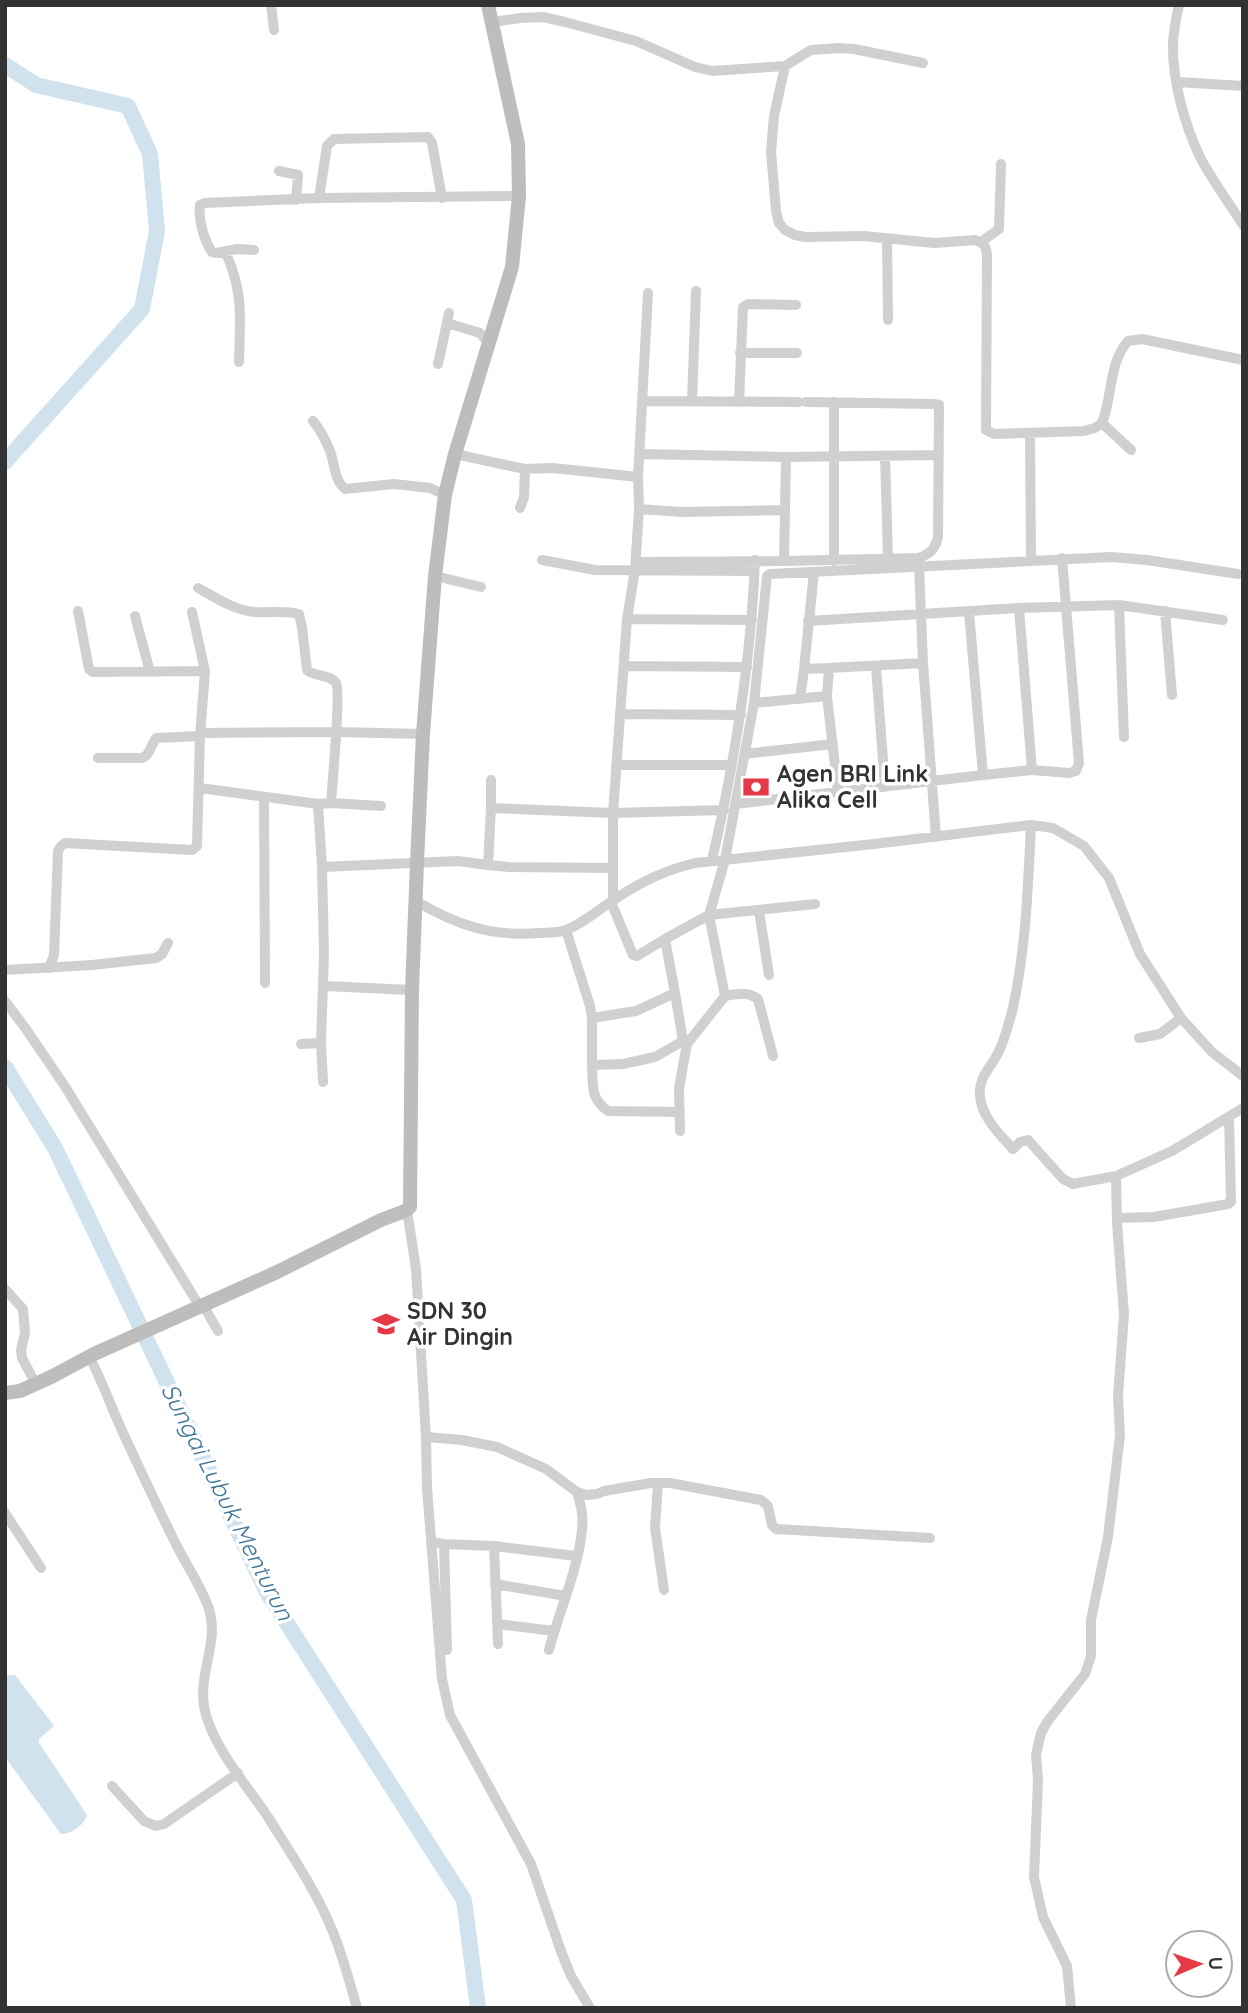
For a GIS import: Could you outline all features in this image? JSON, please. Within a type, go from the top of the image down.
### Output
[{"type":"street","points":[[271,5],[274,30]]},
{"type":"street","points":[[488,5],[518,144],[519,196],[512,267],[454,454],[445,495],[435,576],[417,863],[412,990],[411,1202],[407,1210],[416,1269],[431,1542],[442,1679],[450,1715],[531,1864],[571,1976],[590,2008]]},
{"type":"street","points":[[1179,5],[1173,44],[1177,82],[1192,140],[1243,225]]},
{"type":"street","points":[[492,23],[542,17],[565,22],[636,41],[695,67],[712,71],[785,66],[811,50],[839,48],[923,63]]},
{"type":"street","points":[[785,66],[771,144],[776,211],[779,223],[785,230],[795,236],[864,236],[934,243],[975,240],[986,248],[986,430],[994,434],[1084,431],[1095,428],[1102,422],[1110,400],[1112,373],[1118,355],[1128,341],[1142,339],[1243,360]]},
{"type":"street","points":[[1177,82],[1243,86]]},
{"type":"street","points":[[319,198],[330,141],[428,137],[432,143],[442,198]]},
{"type":"street","points":[[981,242],[999,229],[1002,164]]},
{"type":"street","points":[[279,171],[298,175],[296,200]]},
{"type":"street","points":[[254,250],[237,249],[216,253],[210,250],[202,227],[200,205],[319,198],[519,196]]},
{"type":"street","points":[[887,239],[888,320]]},
{"type":"street","points":[[225,251],[239,289],[239,362]]},
{"type":"street","points":[[692,401],[696,291]]},
{"type":"street","points":[[648,293],[636,566],[627,618],[613,813],[612,901],[633,955],[637,956],[709,915],[815,904]]},
{"type":"street","points":[[739,402],[743,307],[796,306]]},
{"type":"street","points":[[438,364],[448,318],[480,333],[488,343]]},
{"type":"street","points":[[740,353],[797,353]]},
{"type":"street","points":[[542,560],[596,570],[636,566],[754,566],[784,561],[919,558],[930,554],[935,547],[938,537],[940,410],[937,404],[642,401]]},
{"type":"street","points":[[834,402],[834,561]]},
{"type":"street","points":[[313,421],[330,451],[339,483],[345,489],[394,484],[430,488],[445,495]]},
{"type":"street","points":[[1102,422],[1131,450]]},
{"type":"street","points":[[1030,433],[1031,560]]},
{"type":"street","points":[[454,454],[525,469],[553,468],[638,477]]},
{"type":"street","points":[[640,454],[786,457],[939,455]]},
{"type":"street","points":[[885,456],[888,559]]},
{"type":"street","points":[[784,561],[786,457]]},
{"type":"street","points":[[520,508],[524,497],[525,469]]},
{"type":"street","points":[[639,509],[681,512],[784,510]]},
{"type":"street","points":[[725,996],[709,915],[725,860],[754,704],[767,576],[1062,558],[1129,557],[1238,574]]},
{"type":"street","points":[[735,804],[1032,770],[1073,773],[1079,767],[1062,558]]},
{"type":"street","points":[[712,860],[741,715],[752,620],[754,566]]},
{"type":"street","points":[[919,566],[936,837]]},
{"type":"street","points":[[800,699],[814,572]]},
{"type":"street","points":[[435,576],[481,587]]},
{"type":"street","points":[[198,588],[241,610],[299,614],[307,670],[311,674],[333,679],[337,687],[331,803]]},
{"type":"street","points":[[808,621],[1067,606],[1119,606],[1223,620]]},
{"type":"street","points":[[1119,606],[1124,737]]},
{"type":"street","points":[[1019,608],[1032,770]]},
{"type":"street","points":[[78,611],[90,670],[93,672],[205,671]]},
{"type":"street","points":[[1166,611],[1172,695]]},
{"type":"street","points":[[49,968],[54,955],[58,851],[61,846],[65,843],[193,850],[197,844],[205,671],[192,612]]},
{"type":"street","points":[[969,612],[983,775]]},
{"type":"street","points":[[135,616],[150,672]]},
{"type":"street","points":[[627,618],[752,620]]},
{"type":"street","points":[[804,669],[923,663]]},
{"type":"street","points":[[624,666],[747,667]]},
{"type":"street","points":[[876,667],[885,787]]},
{"type":"street","points":[[829,668],[827,696],[838,792]]},
{"type":"street","points":[[754,704],[827,696]]},
{"type":"street","points":[[621,714],[741,715]]},
{"type":"street","points":[[98,758],[142,758],[147,755],[156,738],[200,734],[423,734]]},
{"type":"street","points":[[745,754],[833,744]]},
{"type":"street","points":[[616,765],[732,765]]},
{"type":"street","points":[[488,865],[491,780]]},
{"type":"street","points":[[200,788],[318,804],[382,806]]},
{"type":"street","points":[[264,797],[265,983]]},
{"type":"street","points":[[318,804],[322,867],[323,1082]]},
{"type":"street","points":[[491,808],[613,813],[724,810]]},
{"type":"street","points":[[416,901],[439,915],[481,931],[516,935],[566,930],[643,881],[669,869],[712,860],[1031,825],[1053,828],[1084,846],[1109,878],[1140,954],[1181,1018],[1212,1052],[1243,1076]]},
{"type":"street","points":[[1031,825],[1025,930],[1012,1008],[998,1054],[982,1077],[980,1087],[982,1108],[1004,1140],[1013,1149],[1020,1142],[1028,1140],[1067,1182],[1078,1183],[1116,1176],[1172,1151],[1243,1108]]},
{"type":"street","points":[[322,867],[458,861],[509,867],[613,868]]},
{"type":"street","points":[[758,911],[769,975]]},
{"type":"street","points":[[566,930],[590,1006],[594,1095],[600,1105],[608,1111],[680,1112]]},
{"type":"street","points":[[665,939],[685,1042],[679,1088],[680,1131]]},
{"type":"street","points":[[5,970],[156,958],[162,954],[167,943]]},
{"type":"street","points":[[324,986],[412,990]]},
{"type":"street","points":[[592,1018],[636,1011],[675,993]]},
{"type":"street","points":[[592,1065],[623,1064],[655,1057],[685,1042],[725,996],[746,993],[758,999],[773,1056]]},
{"type":"street","points":[[5,1001],[66,1088],[218,1331]]},
{"type":"street","points":[[1139,1038],[1160,1034],[1181,1018]]},
{"type":"street","points":[[301,1044],[321,1043]]},
{"type":"street","points":[[1117,1218],[1154,1217],[1231,1202],[1229,1116]]},
{"type":"street","points":[[1071,2008],[1067,1966],[1043,1917],[1034,1877],[1038,1780],[1036,1755],[1041,1733],[1047,1722],[1085,1674],[1091,1657],[1091,1620],[1106,1549],[1121,1435],[1118,1396],[1124,1314],[1116,1176]]},
{"type":"street","points":[[5,1393],[20,1391],[36,1384],[93,1354],[170,1321],[407,1210]]},
{"type":"street","points":[[5,1289],[23,1310],[25,1333],[22,1358],[36,1384]]},
{"type":"street","points":[[93,1354],[117,1420],[209,1609],[212,1637],[202,1696],[210,1727],[322,1907],[334,1933],[357,2008]]},
{"type":"street","points":[[426,1437],[497,1447],[546,1469],[577,1492],[597,1494],[658,1483],[690,1486],[761,1500],[768,1506],[772,1525],[776,1529],[930,1538]]},
{"type":"street","points":[[658,1483],[655,1528],[664,1590]]},
{"type":"street","points":[[549,1650],[582,1529],[582,1508],[577,1492]]},
{"type":"street","points":[[5,1513],[41,1568]]},
{"type":"street","points":[[431,1542],[576,1556]]},
{"type":"street","points":[[444,1544],[447,1650]]},
{"type":"street","points":[[494,1546],[498,1644]]},
{"type":"street","points":[[495,1584],[566,1595]]},
{"type":"street","points":[[498,1624],[554,1631]]},
{"type":"street","points":[[112,1787],[144,1821],[156,1826],[164,1824],[238,1773]]},
{"type":"water","points":[[15,1675],[54,1726],[39,1739],[39,1743],[87,1815],[80,1825],[69,1833],[61,1834],[5,1757],[5,1677]]},
{"type":"waterway","name":"Sungai Lubuk Menturun","points":[[5,65],[36,85],[128,106],[150,154],[157,231],[142,309],[5,462]]},
{"type":"waterway","name":"Sungai Lubuk Menturun","points":[[5,1067],[55,1148],[267,1592],[464,1900],[478,2008]]},
{"type":"place","name":"Agen BRI Link Alika Cell","points":[[756,787]]},
{"type":"place","name":"SDN 30 Air Dingin","points":[[386,1324]]}]
